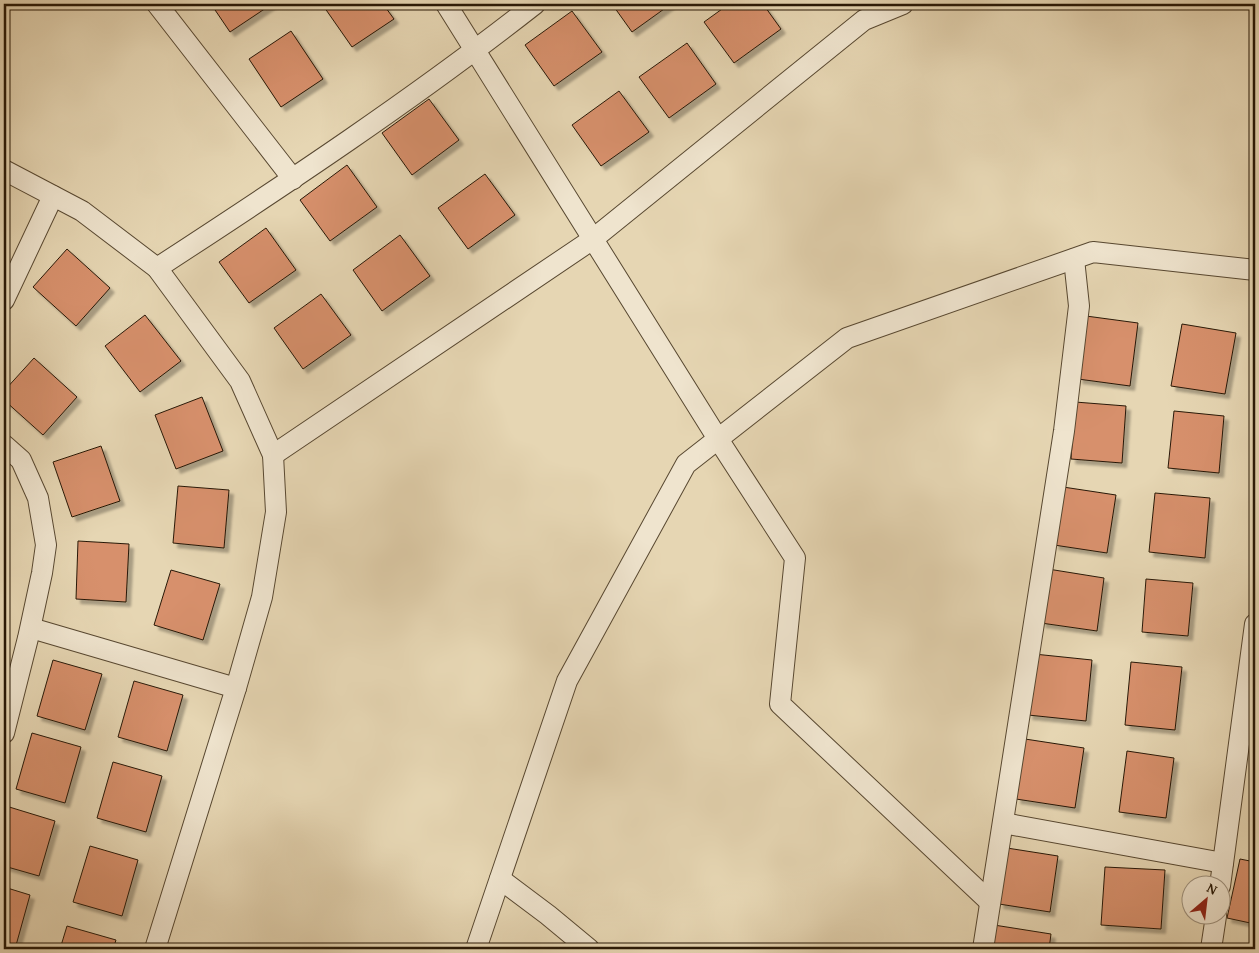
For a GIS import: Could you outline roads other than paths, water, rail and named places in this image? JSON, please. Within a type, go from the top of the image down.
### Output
[{"type":"street","points":[[157,4],[293,179]]},
{"type":"street","points":[[446,4],[718,439],[795,558],[780,704],[990,902]]},
{"type":"street","points":[[157,268],[293,179],[476,50],[535,4]]},
{"type":"street","points":[[273,455],[593,240],[864,20],[903,4]]},
{"type":"street","points":[[4,170],[82,211],[157,268],[240,381],[273,455],[276,512],[262,597],[236,688],[155,949]]},
{"type":"street","points":[[4,300],[53,196]]},
{"type":"street","points":[[476,949],[567,681],[686,464],[847,338],[1093,252],[1255,270]]},
{"type":"street","points":[[983,949],[1064,431],[1079,306],[1074,259]]},
{"type":"street","points":[[4,445],[21,460],[38,498],[46,545],[31,628],[4,733]]},
{"type":"street","points":[[1221,876],[1248,736],[1255,624]]},
{"type":"street","points":[[31,628],[236,688]]},
{"type":"street","points":[[1003,823],[1223,863]]},
{"type":"street","points":[[500,879],[589,949]]},
{"type":"street","points":[[1211,949],[1214,926]]}]
